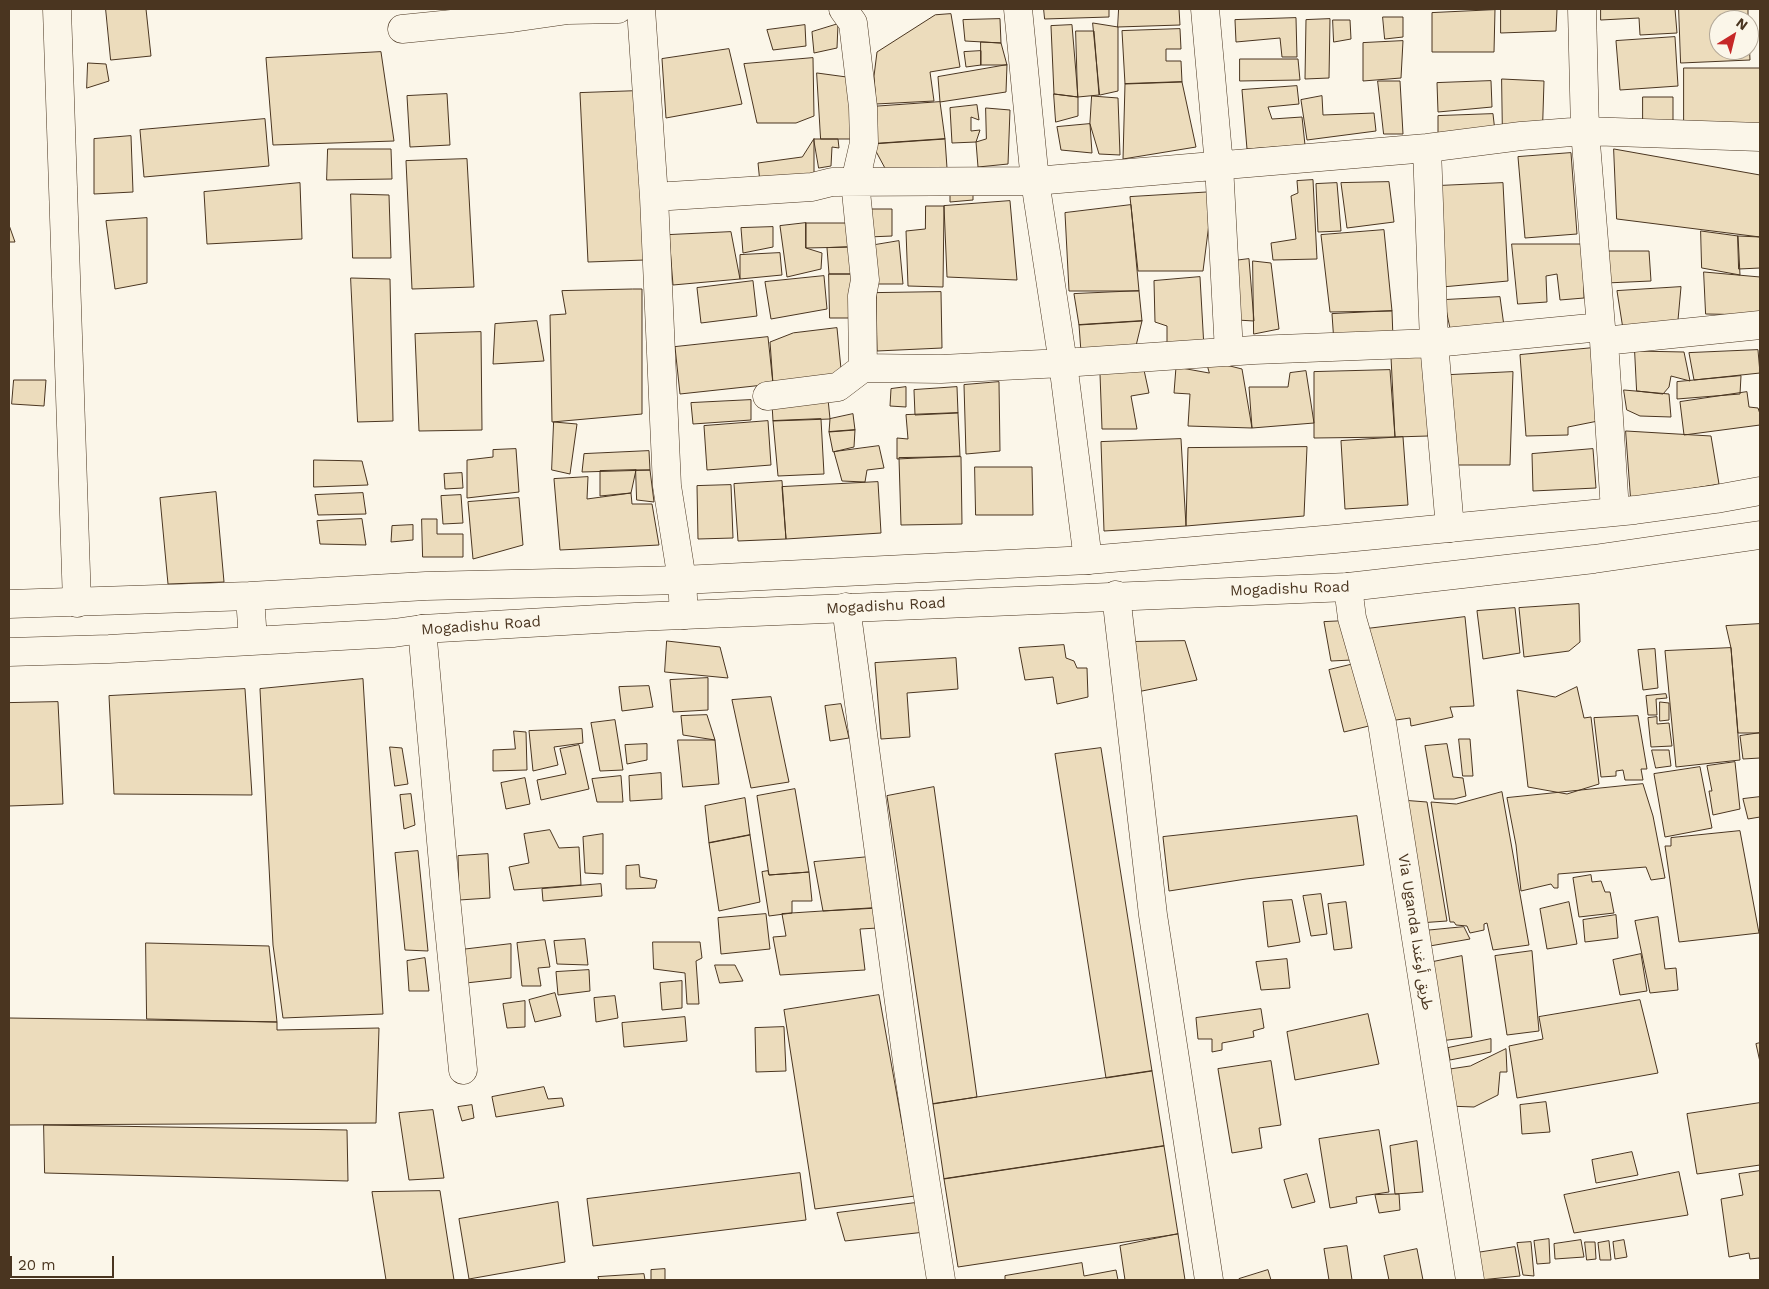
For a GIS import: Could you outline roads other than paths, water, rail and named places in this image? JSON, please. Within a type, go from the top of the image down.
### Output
[{"type":"main road","points":[[57,9],[78,603]]},
{"type":"main road","points":[[402,29],[512,18],[568,10],[618,9]]},
{"type":"main road","points":[[641,9],[654,197],[667,486],[682,580],[684,615]]},
{"type":"main road","points":[[843,9],[853,23],[863,107],[864,143],[855,182],[865,280],[862,296],[863,368]]},
{"type":"main road","points":[[1018,9],[1035,181],[1062,363],[1088,560]]},
{"type":"main road","points":[[1205,9],[1219,165],[1229,352]]},
{"type":"main road","points":[[1582,9],[1585,131],[1615,511]]},
{"type":"main road","points":[[654,197],[812,188],[832,182],[1035,181],[1427,148],[1521,136],[1585,131],[1760,137]]},
{"type":"main road","points":[[1427,148],[1434,343],[1450,528]]},
{"type":"main road","points":[[767,396],[838,386],[863,368],[941,369],[1229,352],[1760,325]]},
{"type":"main road","points":[[9,604],[250,596],[426,586],[682,580],[1088,560],[1450,528],[1707,501],[1760,491]]},
{"type":"main road","name":"Mogadishu Road","points":[[9,652],[394,634],[422,629],[846,607],[1348,587],[1594,560],[1760,535]]},
{"type":"main road","name":"Via Uganda طريق أوغندا","points":[[1348,587],[1352,618],[1382,723],[1470,1280]]},
{"type":"main road","points":[[250,596],[253,641]]},
{"type":"main road","points":[[1116,596],[1153,915],[1209,1280]]},
{"type":"main road","points":[[846,607],[905,1050],[941,1280]]},
{"type":"main road","points":[[422,629],[463,1070]]}]
